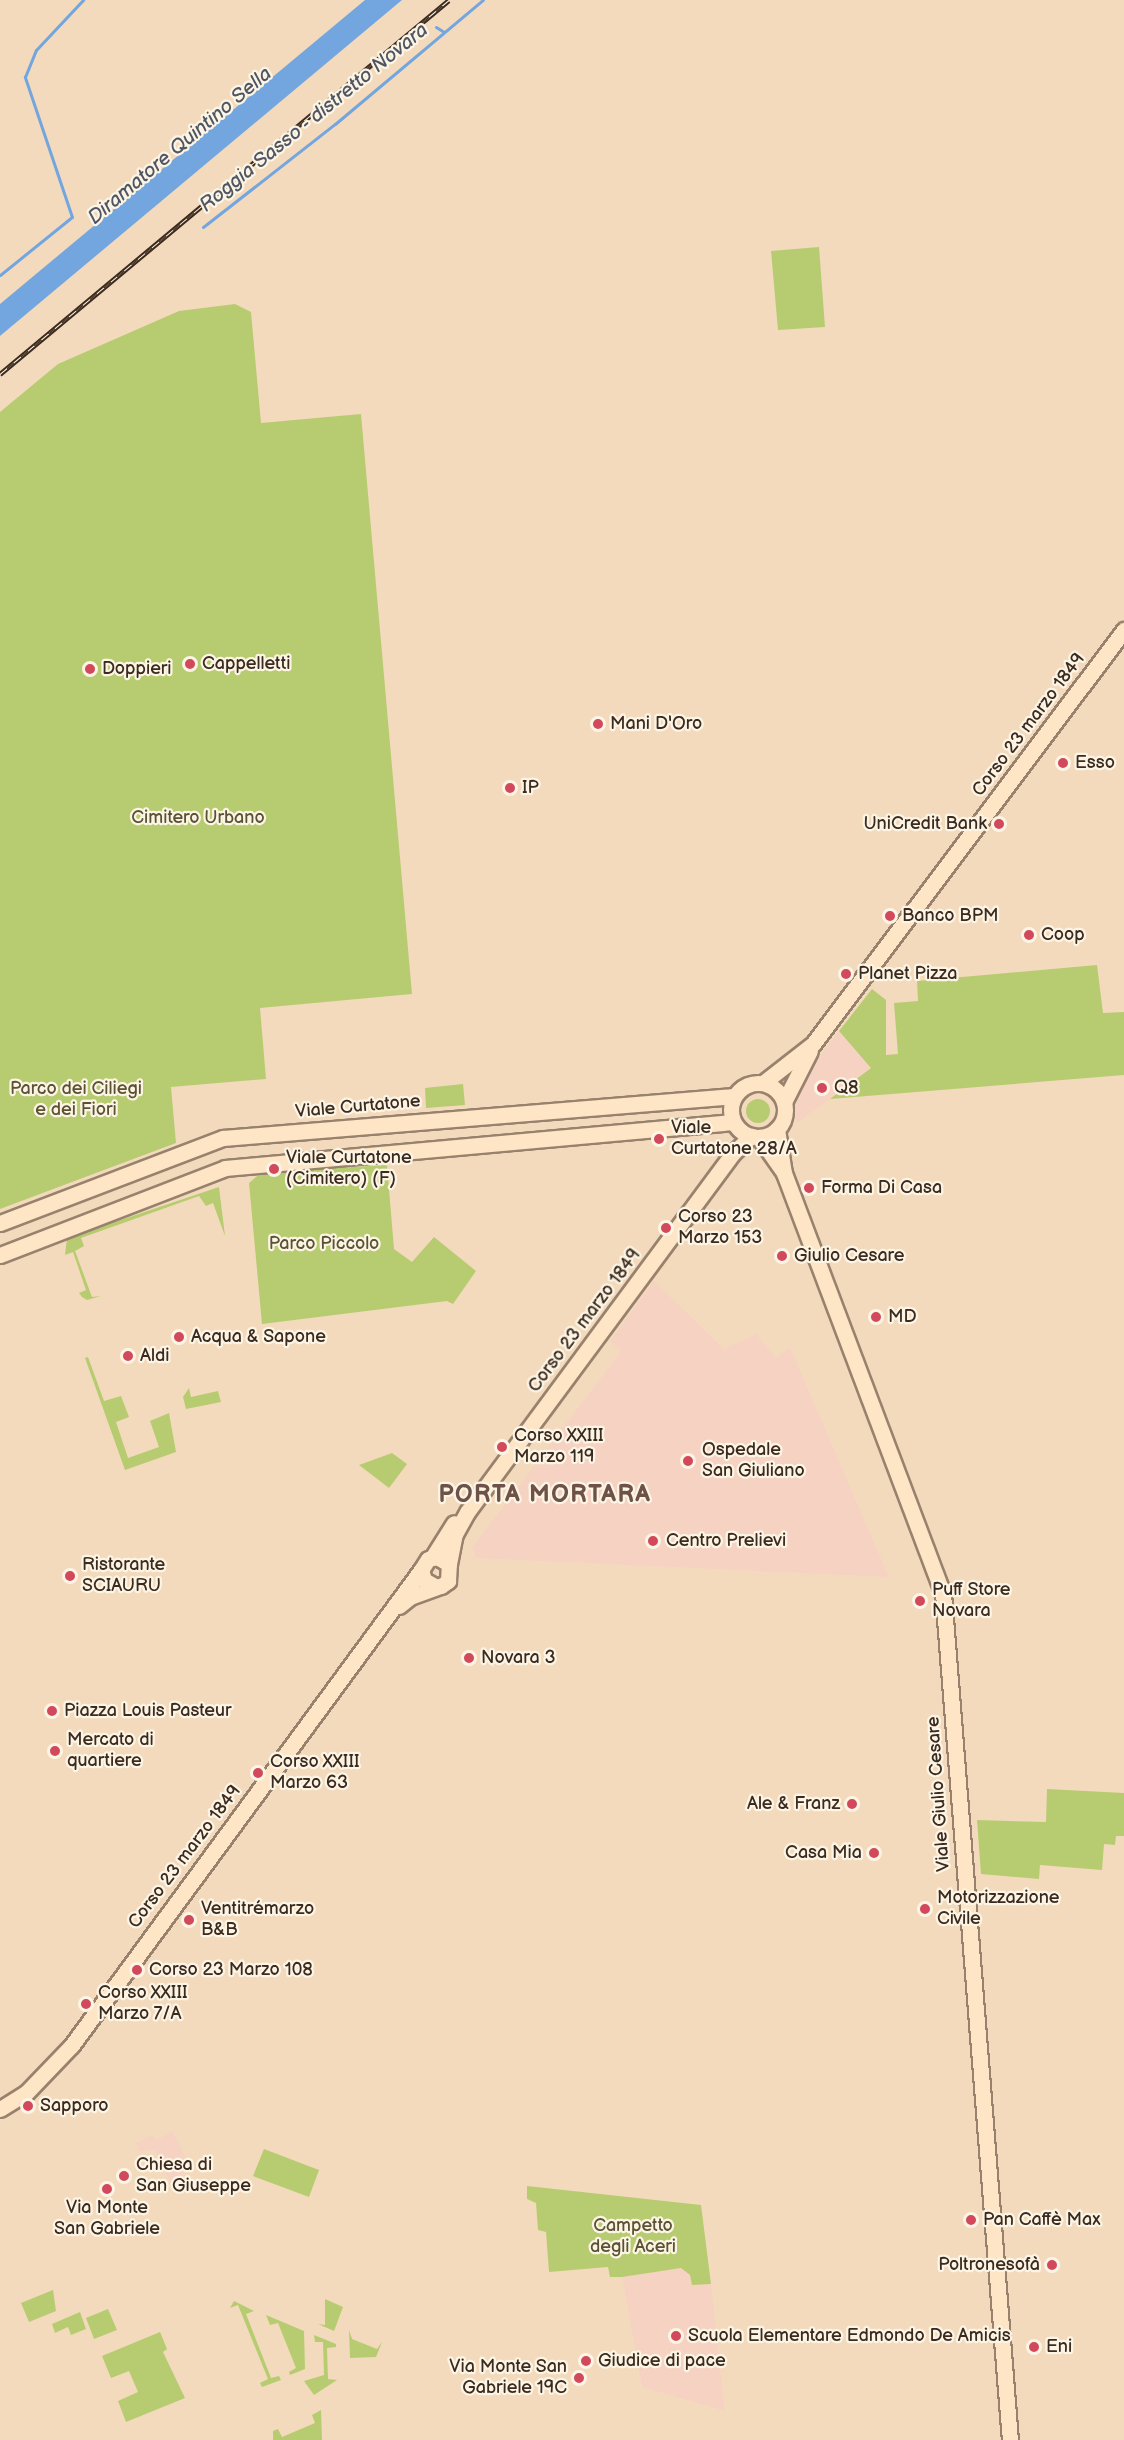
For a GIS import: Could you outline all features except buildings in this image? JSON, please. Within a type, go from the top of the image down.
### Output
[{"type":"main road","name":"Corso 23 marzo 1849","points":[[784,1102],[813,1044],[1124,630]]},
{"type":"main road","name":"Corso 23 marzo 1849","points":[[763,1083],[813,1044]]},
{"type":"main road","points":[[0,1255],[225,1168],[777,1129],[785,1112],[784,1102],[776,1089],[763,1083],[746,1085],[734,1096],[746,1131]]},
{"type":"main road","name":"Viale Curtatone","points":[[0,1222],[223,1138],[734,1096]]},
{"type":"main road","name":"Viale Giulio Cesare","points":[[777,1129],[784,1173],[943,1593],[1010,2440]]},
{"type":"main road","name":"Corso 23 marzo 1849","points":[[449,1564],[455,1534],[468,1511],[733,1153],[746,1131]]},
{"type":"main road","name":"Viale Giulio Cesare","points":[[746,1131],[784,1173]]},
{"type":"main road","name":"Corso 23 marzo 1849","points":[[432,1558],[454,1523],[468,1511]]},
{"type":"main road","points":[[432,1558],[441,1558],[449,1564],[450,1578],[435,1586],[424,1580],[422,1570],[432,1558]]},
{"type":"main road","name":"Corso 23 marzo 1849","points":[[0,2109],[26,2093],[72,2045],[422,1570]]},
{"type":"main road","name":"Corso 23 marzo 1849","points":[[387,1615],[410,1597],[435,1586]]},
{"type":"shaded area","name":"Q8","points":[[839,1031],[872,1068],[797,1123],[794,1102],[804,1077]]},
{"type":"shaded area","name":"Ospedale San Giuliano","points":[[654,1281],[724,1349],[756,1334],[776,1358],[790,1347],[889,1577],[476,1558],[472,1548],[621,1351],[610,1341]]},
{"type":"shaded area","points":[[173,2131],[191,2169],[182,2173],[184,2178],[171,2184],[155,2150],[139,2151],[136,2143],[153,2135],[156,2140]]},
{"type":"shaded area","name":"Scuola Elementare Edmondo De Amicis","points":[[681,2268],[690,2275],[692,2285],[711,2284],[725,2411],[642,2387],[622,2277]]},
{"type":"green space","points":[[819,247],[825,327],[778,330],[771,251]]},
{"type":"green space","name":"Cimitero Urbano","points":[[235,304],[251,312],[261,423],[361,414],[412,994],[260,1008],[266,1079],[171,1087],[176,1143],[0,1209],[0,412],[58,364],[179,311]]},
{"type":"green space","points":[[1097,965],[1103,1013],[1124,1012],[1124,1075],[830,1099],[871,1068],[839,1031],[872,989],[886,1000],[886,1055],[898,1054],[894,1003],[918,1001],[917,981]]},
{"type":"green space","points":[[463,1084],[465,1105],[426,1108],[425,1088]]},
{"type":"green space","points":[[758,1099],[767,1102],[770,1111],[767,1120],[758,1123],[749,1120],[746,1111],[749,1102]]},
{"type":"green space","name":"Parco Piccolo","points":[[387,1165],[394,1249],[412,1262],[434,1237],[476,1271],[453,1304],[447,1301],[262,1324],[249,1183],[262,1172]]},
{"type":"green space","points":[[219,1187],[225,1236],[213,1203],[206,1206],[199,1196],[81,1238],[84,1246],[75,1251],[92,1297],[101,1296],[87,1300],[82,1297],[79,1293],[86,1290],[73,1252],[65,1255],[67,1238]]},
{"type":"green space","points":[[88,1357],[104,1401],[121,1396],[129,1417],[116,1422],[128,1458],[159,1447],[150,1421],[169,1413],[176,1452],[125,1470],[85,1358]]},
{"type":"green space","points":[[189,1388],[191,1397],[218,1391],[221,1402],[186,1409],[183,1397]]},
{"type":"green space","points":[[392,1453],[407,1464],[389,1488],[359,1465]]},
{"type":"green space","points":[[1047,1789],[1124,1793],[1124,1836],[1116,1836],[1115,1845],[1104,1844],[1102,1870],[1040,1865],[1039,1879],[981,1874],[977,1820],[1046,1822]]},
{"type":"green space","points":[[264,2149],[319,2170],[309,2197],[253,2176]]},
{"type":"green space","name":"Campetto degli Aceri","points":[[527,2186],[701,2205],[711,2284],[692,2285],[690,2275],[681,2268],[622,2277],[610,2277],[608,2267],[549,2272],[546,2232],[538,2230],[536,2203],[527,2199]]},
{"type":"green space","points":[[53,2290],[56,2311],[29,2322],[21,2303]]},
{"type":"green space","points":[[325,2299],[343,2307],[334,2331],[318,2324],[325,2325]]},
{"type":"green space","points":[[234,2301],[254,2311],[246,2314],[271,2378],[279,2376],[281,2380],[262,2387],[260,2383],[268,2379],[238,2305],[230,2308]]},
{"type":"green space","points":[[108,2309],[117,2330],[94,2339],[86,2318]]},
{"type":"green space","points":[[80,2312],[86,2329],[71,2335],[68,2327],[55,2333],[52,2324]]},
{"type":"green space","points":[[266,2315],[304,2331],[305,2369],[290,2375],[289,2372],[296,2368],[278,2323],[270,2325]]},
{"type":"green space","points":[[349,2330],[352,2339],[377,2349],[382,2342],[376,2357],[350,2358]]},
{"type":"green space","points":[[160,2332],[167,2349],[163,2352],[185,2398],[126,2422],[118,2401],[138,2392],[129,2371],[111,2378],[102,2356]]},
{"type":"green space","points":[[314,2335],[336,2344],[336,2347],[327,2348],[328,2379],[337,2380],[314,2395],[304,2381],[324,2375],[323,2342],[315,2342]]},
{"type":"green space","points":[[321,2410],[322,2440],[273,2440],[273,2431],[278,2429],[282,2437],[315,2423],[312,2415]]},
{"type":"water","points":[[365,0],[402,0],[0,336],[0,304]]},
{"type":"waterway","points":[[0,275],[72,217],[25,77],[36,50],[83,0]]},
{"type":"waterway","name":"Roggia Sasso - distretto Novara","points":[[203,227],[335,124],[483,0]]},
{"type":"waterway","name":"Roggia Sasso - distretto Novara","points":[[436,27],[444,32]]},
{"type":"railway","points":[[0,374],[449,0]]},
{"type":"place","name":"Cappelletti","points":[[190,664]]},
{"type":"place","name":"Doppieri","points":[[90,669]]},
{"type":"place","name":"Mani D'Oro","points":[[598,724]]},
{"type":"place","name":"Esso","points":[[1063,763]]},
{"type":"place","name":"IP","points":[[510,788]]},
{"type":"place","name":"UniCredit Bank","points":[[999,824]]},
{"type":"place","name":"Banco BPM","points":[[890,916]]},
{"type":"place","name":"Coop","points":[[1029,935]]},
{"type":"place","name":"Planet Pizza","points":[[846,974]]},
{"type":"place","name":"Q8","points":[[822,1088]]},
{"type":"place","name":"Viale Curtatone 28/A","points":[[659,1139]]},
{"type":"place","name":"Viale Curtatone (Cimitero) (F)","points":[[274,1169]]},
{"type":"place","name":"Forma Di Casa","points":[[809,1188]]},
{"type":"place","name":"Corso 23 Marzo 153","points":[[666,1228]]},
{"type":"place","name":"Giulio Cesare","points":[[782,1256]]},
{"type":"place","name":"MD","points":[[876,1317]]},
{"type":"place","name":"Acqua & Sapone","points":[[179,1337]]},
{"type":"place","name":"Aldi","points":[[128,1356]]},
{"type":"place","name":"Corso XXIII Marzo 119","points":[[502,1447]]},
{"type":"place","name":"Ospedale San Giuliano","points":[[688,1461]]},
{"type":"place","name":"Centro Prelievi","points":[[653,1541]]},
{"type":"place","name":"Ristorante SCIAURU","points":[[70,1576]]},
{"type":"place","name":"Puff Store Novara","points":[[920,1601]]},
{"type":"place","name":"Novara 3","points":[[469,1658]]},
{"type":"place","name":"Piazza Louis Pasteur","points":[[52,1711]]},
{"type":"place","name":"Mercato di quartiere","points":[[55,1751]]},
{"type":"place","name":"Corso XXIII Marzo 63","points":[[258,1773]]},
{"type":"place","name":"Ale & Franz","points":[[852,1804]]},
{"type":"place","name":"Casa Mia","points":[[874,1853]]},
{"type":"place","name":"Motorizzazione Civile","points":[[925,1909]]},
{"type":"place","name":"Ventitrémarzo B&B","points":[[189,1920]]},
{"type":"place","name":"Corso 23 Marzo 108","points":[[137,1970]]},
{"type":"place","name":"Corso XXIII Marzo 7/A","points":[[86,2004]]},
{"type":"place","name":"Sapporo","points":[[28,2106]]},
{"type":"place","name":"Chiesa di San Giuseppe","points":[[124,2176]]},
{"type":"place","name":"Via Monte San Gabriele","points":[[107,2189]]},
{"type":"place","name":"Pan Caffè Max","points":[[971,2220]]},
{"type":"place","name":"Poltronesofà","points":[[1052,2265]]},
{"type":"place","name":"Scuola Elementare Edmondo De Amicis","points":[[676,2336]]},
{"type":"place","name":"Eni","points":[[1034,2347]]},
{"type":"place","name":"Giudice di pace","points":[[586,2361]]},
{"type":"place","name":"Via Monte San Gabriele 19C","points":[[579,2378]]},
{"type":"district","name":"PORTA MORTARA","points":[[545,1495]]},
{"type":"water label","name":"Diramatore Quintino Sella","points":[[180,146]]},
{"type":"park label","name":"Parco dei Ciliegi e dei Fiori","points":[[76,1100]]}]
